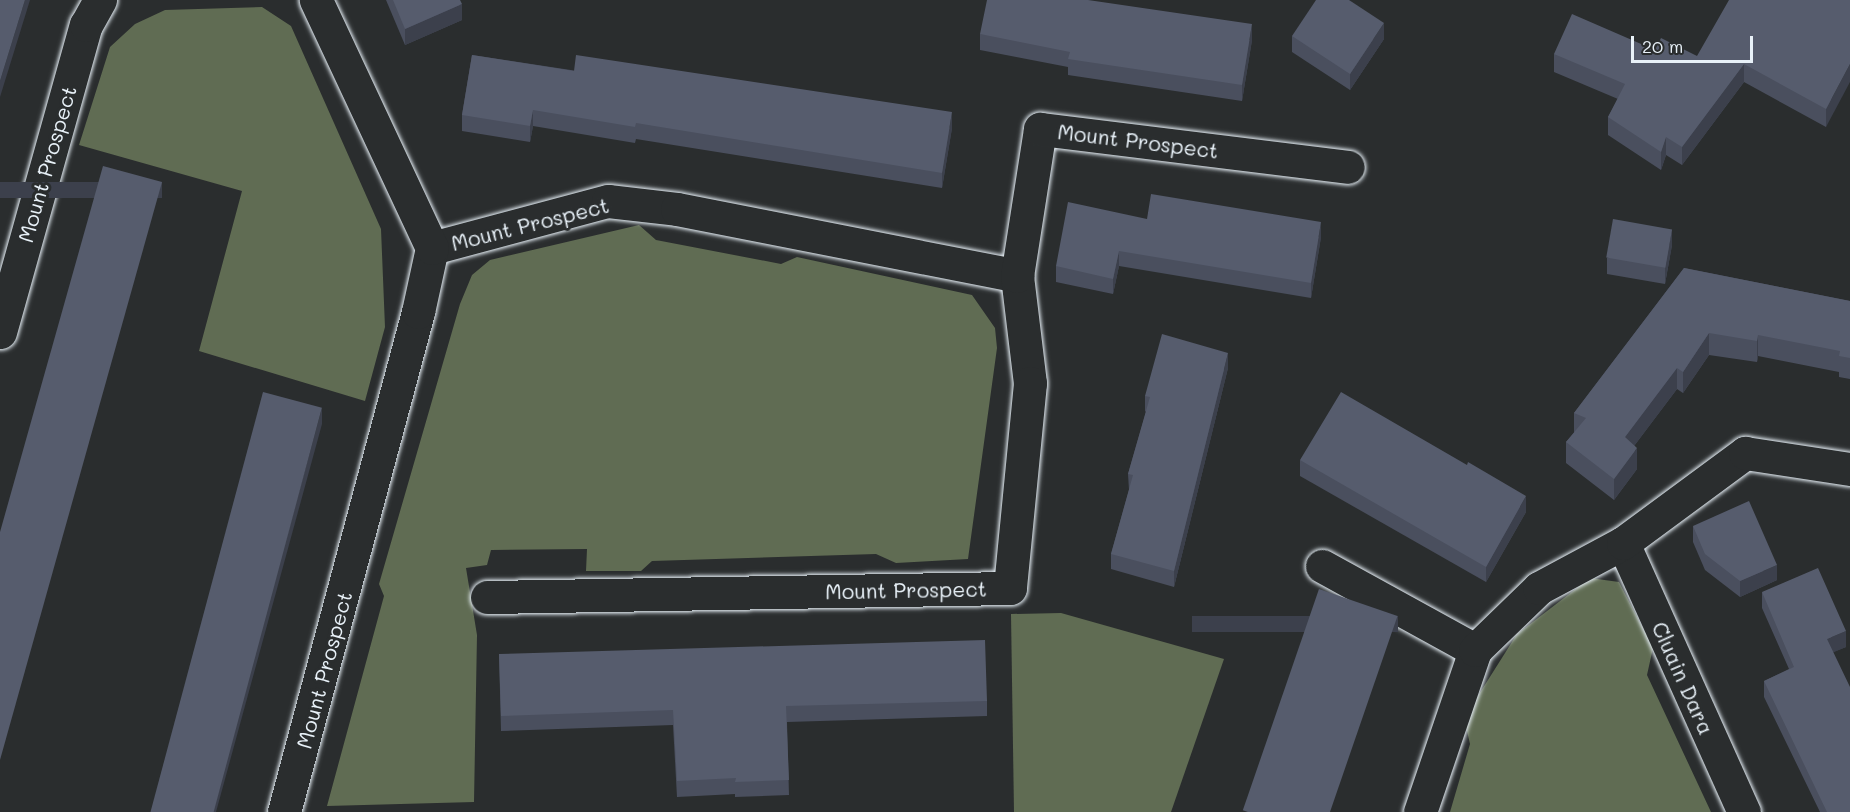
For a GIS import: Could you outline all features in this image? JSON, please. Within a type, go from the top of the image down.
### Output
[{"type":"street","name":"Mount Prospect","points":[[0,332],[86,25],[100,0]]},
{"type":"street","name":"Mount Prospect","points":[[284,812],[404,368],[432,248],[316,0]]},
{"type":"street","name":"Mount Prospect","points":[[487,597],[1010,588],[1030,383],[1017,276],[1040,129],[1348,167]]},
{"type":"street","name":"Mount Prospect","points":[[432,248],[608,201],[677,209],[1017,276]]},
{"type":"street","points":[[1420,812],[1475,650],[1539,588],[1623,543],[1745,453],[1850,469]]},
{"type":"street","name":"Cluain Dara","points":[[1623,543],[1744,812]]},
{"type":"street","points":[[1322,566],[1475,650]]},
{"type":"green space","points":[[262,7],[291,26],[381,229],[385,327],[365,401],[199,351],[242,191],[79,145],[110,47],[135,24],[165,10]]},
{"type":"green space","points":[[639,225],[656,240],[781,264],[797,257],[972,295],[995,328],[997,348],[968,559],[896,563],[876,554],[652,561],[641,571],[586,571],[587,549],[491,550],[487,565],[466,568],[477,635],[474,802],[327,806],[384,596],[379,584],[460,304],[472,275],[490,260]]},
{"type":"green space","points":[[1590,578],[1619,582],[1653,648],[1647,675],[1711,812],[1450,812],[1470,744],[1464,718],[1517,634]]},
{"type":"green space","points":[[1061,613],[1224,659],[1171,812],[1014,812],[1011,614]]},
{"type":"building","points":[[0,0],[25,0],[0,81]]},
{"type":"building","points":[[393,0],[460,0],[462,4],[405,29]]},
{"type":"building","points":[[987,0],[1088,0],[1252,24],[1242,85],[1068,59],[1070,52],[980,34]]},
{"type":"building","points":[[1316,0],[1349,0],[1384,23],[1350,74],[1292,36]]},
{"type":"building","points":[[1729,0],[1850,0],[1850,64],[1826,109],[1744,64],[1682,147],[1666,137],[1661,152],[1608,117],[1625,84],[1554,54],[1572,14],[1655,50],[1661,38],[1697,56]]},
{"type":"building","points":[[472,55],[574,71],[576,55],[952,112],[942,173],[636,123],[635,127],[533,110],[530,126],[462,115]]},
{"type":"building","points":[[103,166],[162,182],[0,760],[0,532]]},
{"type":"building","points":[[1151,194],[1321,222],[1311,283],[1119,251],[1113,279],[1056,266],[1068,202],[1147,219]]},
{"type":"building","points":[[1613,219],[1672,229],[1665,268],[1606,257]]},
{"type":"building","points":[[1684,268],[1850,301],[1850,358],[1839,356],[1840,351],[1758,335],[1757,341],[1709,333],[1683,372],[1677,368],[1625,437],[1637,448],[1614,479],[1566,442],[1586,418],[1574,413]]},
{"type":"building","points":[[1162,334],[1228,353],[1174,571],[1111,554],[1133,475],[1128,474],[1150,397],[1145,396]]},
{"type":"building","points":[[263,392],[322,408],[214,812],[150,812]]},
{"type":"building","points":[[1341,392],[1467,465],[1468,462],[1526,496],[1486,567],[1300,460]]},
{"type":"building","points":[[1749,501],[1777,565],[1740,581],[1705,554],[1693,526]]},
{"type":"building","points":[[1818,568],[1846,631],[1827,639],[1850,687],[1850,812],[1827,812],[1764,681],[1794,667],[1762,592]]},
{"type":"building","points":[[1319,589],[1397,616],[1330,812],[1243,810]]},
{"type":"building","points":[[985,640],[987,701],[786,706],[789,780],[735,782],[736,778],[677,781],[673,710],[501,716],[499,654]]}]
